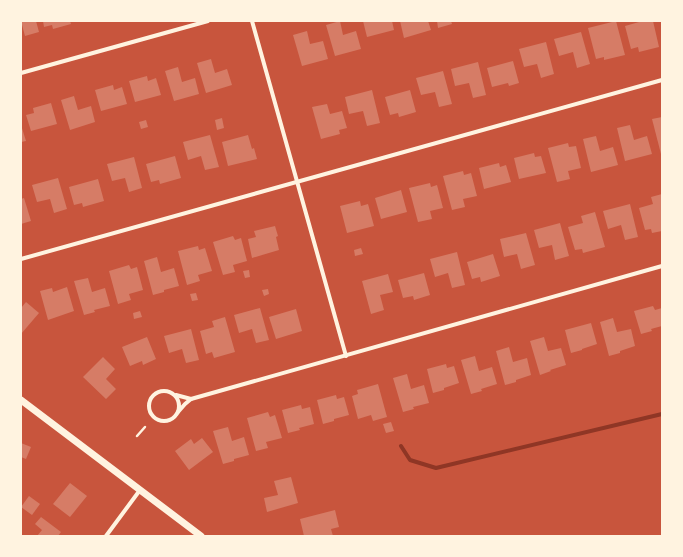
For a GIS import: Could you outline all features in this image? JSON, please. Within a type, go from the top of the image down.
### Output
[{"type":"street","points":[[21,73],[208,21]]},
{"type":"street","points":[[252,21],[346,356]]},
{"type":"street","points":[[21,259],[662,80]]},
{"type":"street","points":[[191,398],[172,419],[162,421],[153,417],[149,408],[151,398],[154,394],[164,390],[183,397],[191,398],[346,356],[662,266]]},
{"type":"street","points":[[174,394],[179,402],[178,412]]},
{"type":"street","points":[[21,400],[201,536]]},
{"type":"street","points":[[106,536],[140,490]]},
{"type":"path","points":[[137,436],[145,427]]},
{"type":"building","points":[[21,21],[36,21],[39,32],[25,36]]},
{"type":"building","points":[[43,21],[70,21],[71,24],[53,29],[52,25],[44,27]]},
{"type":"building","points":[[340,21],[343,35],[356,31],[361,49],[335,56],[326,25]]},
{"type":"building","points":[[363,21],[392,21],[394,30],[367,37]]},
{"type":"building","points":[[400,21],[428,21],[431,30],[404,38]]},
{"type":"building","points":[[437,21],[451,21],[452,24],[438,28]]},
{"type":"building","points":[[616,21],[625,55],[604,60],[604,57],[596,59],[588,28]]},
{"type":"building","points":[[639,21],[653,21],[659,47],[639,52],[638,47],[631,49],[625,26]]},
{"type":"building","points":[[307,31],[310,44],[323,41],[328,59],[302,66],[293,35]]},
{"type":"building","points":[[581,32],[590,64],[577,68],[573,52],[559,56],[554,39]]},
{"type":"building","points":[[546,42],[554,74],[541,78],[537,64],[524,67],[519,49]]},
{"type":"building","points":[[211,59],[215,73],[227,69],[232,85],[206,93],[197,63]]},
{"type":"building","points":[[513,61],[519,83],[509,86],[508,83],[492,87],[487,68]]},
{"type":"building","points":[[478,62],[486,95],[473,98],[469,83],[455,86],[451,69]]},
{"type":"building","points":[[178,67],[182,82],[195,78],[199,94],[174,101],[165,71]]},
{"type":"building","points":[[443,71],[452,104],[439,107],[435,92],[421,95],[416,78]]},
{"type":"building","points":[[147,76],[148,81],[156,78],[161,95],[135,102],[129,81]]},
{"type":"building","points":[[113,85],[114,90],[122,87],[127,104],[101,111],[95,90]]},
{"type":"building","points":[[372,90],[380,123],[367,126],[363,111],[349,114],[345,97]]},
{"type":"building","points":[[410,90],[416,112],[399,117],[398,113],[390,115],[385,97]]},
{"type":"building","points":[[74,96],[78,110],[91,106],[95,122],[70,130],[61,100]]},
{"type":"building","points":[[51,103],[57,124],[31,131],[26,115],[34,113],[33,108]]},
{"type":"building","points":[[327,104],[330,114],[342,111],[347,128],[339,130],[340,134],[321,139],[312,107]]},
{"type":"building","points":[[662,117],[662,153],[661,154],[652,119]]},
{"type":"building","points":[[222,118],[224,128],[217,130],[215,120]]},
{"type":"building","points":[[146,120],[148,127],[141,129],[139,122]]},
{"type":"building","points":[[21,125],[26,141],[21,142]]},
{"type":"building","points":[[630,125],[634,140],[647,136],[652,154],[625,161],[617,128]]},
{"type":"building","points":[[210,135],[219,167],[205,170],[201,156],[188,160],[183,142]]},
{"type":"building","points":[[248,135],[257,159],[228,166],[222,142]]},
{"type":"building","points":[[596,136],[600,151],[613,147],[618,165],[591,172],[583,139]]},
{"type":"building","points":[[568,143],[569,147],[576,146],[581,168],[568,171],[570,179],[557,182],[548,148]]},
{"type":"building","points":[[534,153],[535,157],[541,156],[546,173],[519,179],[514,158]]},
{"type":"building","points":[[175,156],[181,178],[160,184],[159,180],[151,182],[146,164]]},
{"type":"building","points":[[134,157],[142,188],[129,192],[125,178],[112,181],[107,164]]},
{"type":"building","points":[[499,163],[500,167],[506,165],[511,182],[484,189],[479,168]]},
{"type":"building","points":[[463,171],[464,175],[471,173],[477,196],[463,199],[465,207],[452,210],[443,176]]},
{"type":"building","points":[[58,178],[67,209],[54,213],[50,199],[37,202],[32,185]]},
{"type":"building","points":[[98,179],[104,201],[83,207],[82,203],[74,205],[69,187]]},
{"type":"building","points":[[430,183],[431,187],[437,185],[443,208],[430,211],[432,219],[418,222],[409,188]]},
{"type":"building","points":[[401,190],[407,212],[381,219],[375,198]]},
{"type":"building","points":[[662,194],[662,231],[652,233],[651,229],[645,230],[639,208],[653,204],[651,197]]},
{"type":"building","points":[[24,198],[31,221],[21,224],[21,199]]},
{"type":"building","points":[[360,201],[361,206],[368,204],[374,226],[347,233],[340,206]]},
{"type":"building","points":[[630,204],[638,237],[625,240],[621,225],[608,229],[603,211]]},
{"type":"building","points":[[595,212],[605,247],[583,253],[582,249],[575,250],[568,227],[583,223],[581,216]]},
{"type":"building","points":[[560,223],[569,256],[555,260],[552,245],[539,248],[534,230]]},
{"type":"building","points":[[275,226],[278,236],[276,237],[279,250],[252,258],[248,239],[256,237],[254,231]]},
{"type":"building","points":[[526,233],[535,265],[521,269],[517,254],[504,257],[500,239]]},
{"type":"building","points":[[233,236],[235,240],[241,238],[247,261],[233,265],[235,272],[223,275],[213,242]]},
{"type":"building","points":[[198,246],[199,250],[205,248],[212,271],[198,275],[200,281],[187,285],[178,251]]},
{"type":"building","points":[[361,248],[363,254],[355,256],[354,250]]},
{"type":"building","points":[[457,252],[465,285],[452,288],[448,273],[435,277],[430,259]]},
{"type":"building","points":[[493,254],[500,276],[481,282],[480,277],[472,279],[467,262]]},
{"type":"building","points":[[157,257],[161,272],[174,268],[179,286],[153,295],[144,261]]},
{"type":"building","points":[[129,265],[131,269],[137,267],[143,290],[129,294],[131,300],[118,304],[109,271]]},
{"type":"building","points":[[249,270],[250,277],[245,278],[243,271]]},
{"type":"building","points":[[424,273],[430,295],[414,300],[413,296],[403,298],[398,280]]},
{"type":"building","points":[[388,274],[393,292],[380,295],[384,310],[371,314],[362,281]]},
{"type":"building","points":[[88,278],[92,292],[105,288],[110,306],[94,310],[95,312],[84,315],[74,281]]},
{"type":"building","points":[[67,287],[74,311],[48,320],[40,291],[52,288],[53,292]]},
{"type":"building","points":[[268,289],[269,294],[264,296],[262,290]]},
{"type":"building","points":[[196,293],[198,300],[192,301],[190,294]]},
{"type":"building","points":[[26,302],[39,313],[21,334],[21,308]]},
{"type":"building","points":[[653,306],[655,310],[662,308],[662,326],[641,334],[634,311]]},
{"type":"building","points":[[260,308],[269,340],[256,343],[252,329],[239,333],[234,315]]},
{"type":"building","points":[[296,309],[302,331],[276,339],[269,317]]},
{"type":"building","points":[[140,311],[142,317],[134,319],[133,313]]},
{"type":"building","points":[[225,317],[235,352],[214,358],[212,352],[206,354],[200,331],[214,327],[212,321]]},
{"type":"building","points":[[613,318],[617,332],[631,329],[635,346],[609,356],[600,322]]},
{"type":"building","points":[[591,323],[597,344],[571,353],[565,330]]},
{"type":"building","points":[[191,329],[199,360],[186,363],[182,349],[169,353],[164,336]]},
{"type":"building","points":[[147,337],[156,359],[143,365],[142,361],[130,366],[122,347]]},
{"type":"building","points":[[544,337],[548,351],[561,348],[566,365],[540,375],[530,341]]},
{"type":"building","points":[[509,347],[513,362],[527,358],[531,375],[505,385],[496,351]]},
{"type":"building","points":[[475,356],[479,371],[492,367],[497,384],[471,394],[461,360]]},
{"type":"building","points":[[103,357],[115,369],[106,379],[116,389],[106,399],[83,377]]},
{"type":"building","points":[[446,364],[447,368],[454,366],[459,383],[433,393],[427,369]]},
{"type":"building","points":[[407,374],[411,389],[424,385],[429,403],[413,407],[414,409],[403,412],[393,378]]},
{"type":"building","points":[[378,384],[387,417],[373,421],[371,415],[358,419],[352,396],[358,394],[357,390]]},
{"type":"building","points":[[336,395],[337,399],[344,397],[349,415],[323,424],[317,400]]},
{"type":"building","points":[[301,405],[302,409],[310,407],[314,424],[288,433],[282,410]]},
{"type":"building","points":[[268,412],[270,417],[275,415],[282,438],[266,442],[268,448],[256,451],[247,418]]},
{"type":"building","points":[[391,422],[394,431],[386,433],[383,424]]},
{"type":"building","points":[[228,427],[232,441],[244,437],[249,455],[223,464],[213,431]]},
{"type":"building","points":[[202,438],[213,452],[189,470],[175,451],[191,439],[194,444]]},
{"type":"building","points":[[21,443],[31,447],[26,459],[21,457]]},
{"type":"building","points":[[291,477],[298,503],[267,512],[264,498],[278,495],[274,481]]},
{"type":"building","points":[[70,483],[87,496],[70,517],[53,504]]},
{"type":"building","points":[[29,496],[40,504],[32,515],[21,507]]},
{"type":"building","points":[[335,510],[339,527],[331,529],[333,536],[304,536],[300,519]]},
{"type":"building","points":[[41,517],[61,532],[58,536],[37,536],[42,530],[35,524]]},
{"type":"waterway","points":[[401,446],[410,460],[436,468],[662,414]]}]
